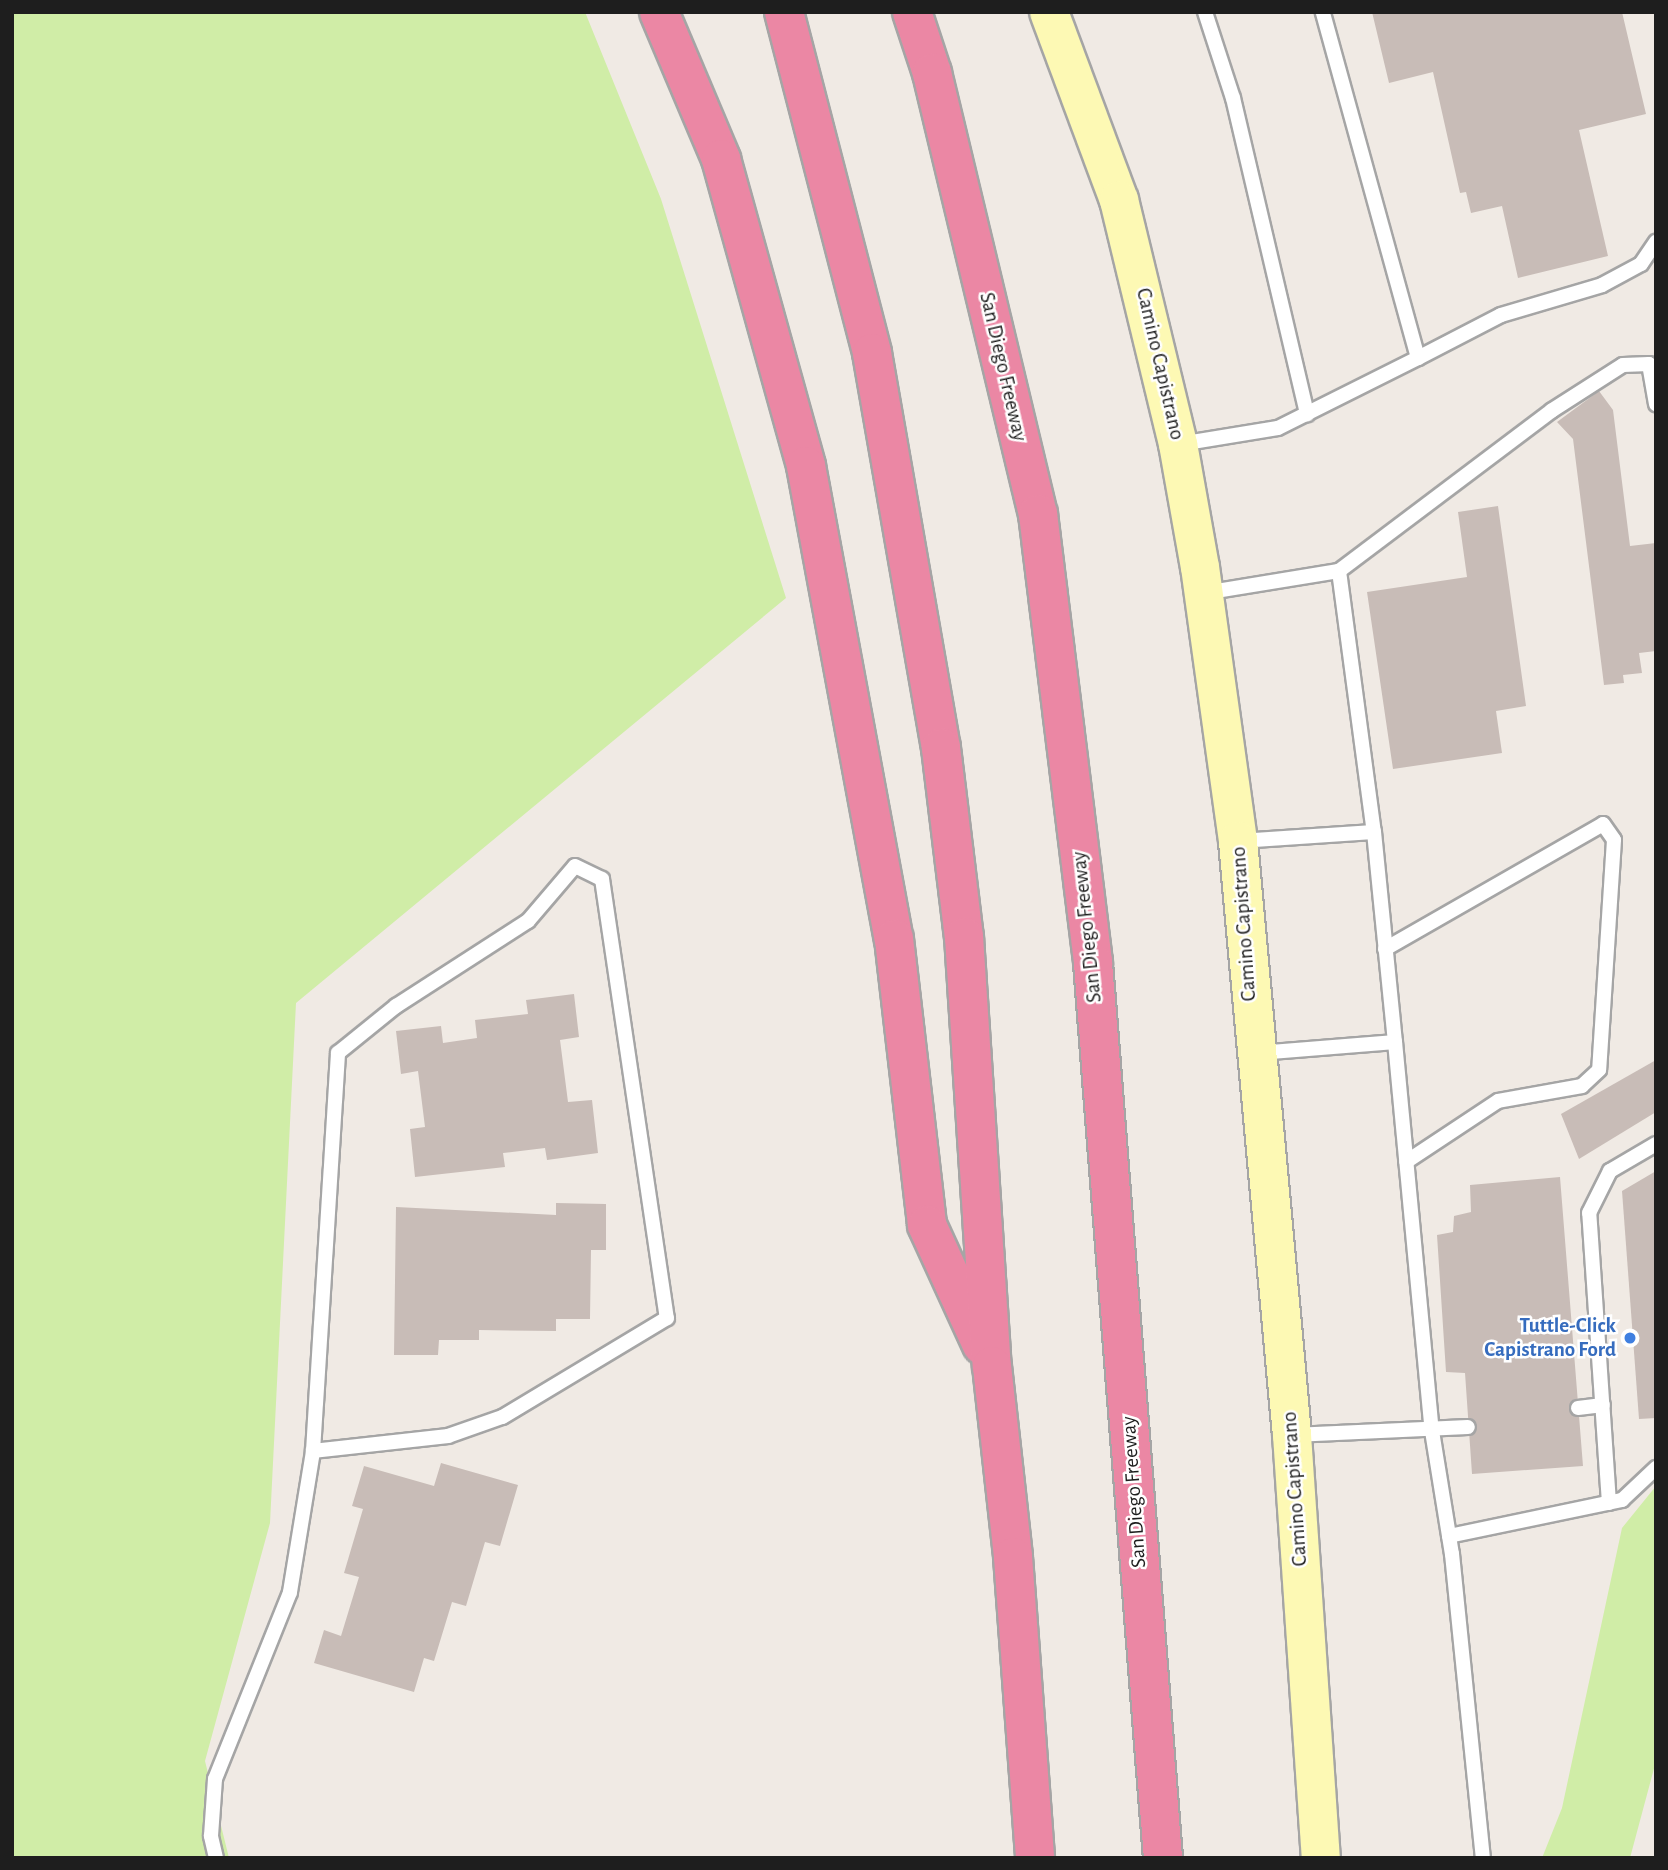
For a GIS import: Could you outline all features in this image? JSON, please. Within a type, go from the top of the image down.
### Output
[{"type":"highway","points":[[659,12],[721,159],[806,466],[894,939],[927,1225],[992,1366]]},
{"type":"highway","points":[[784,12],[872,353],[941,748],[964,937],[992,1366],[1013,1557],[1035,1858]]},
{"type":"highway","name":"San Diego Freeway","points":[[912,12],[932,73],[1038,514],[1093,963],[1163,1858]]},
{"type":"main road","name":"Camino Capistrano","points":[[1049,12],[1119,200],[1178,444],[1203,593],[1238,841],[1254,1054],[1292,1435],[1321,1858]]},
{"type":"lane","points":[[1205,12],[1233,97],[1307,414]]},
{"type":"lane","points":[[1323,12],[1418,358]]},
{"type":"lane","points":[[1178,444],[1278,428],[1502,315],[1602,285],[1641,264],[1656,242]]},
{"type":"lane","points":[[1203,593],[1339,571],[1551,411],[1623,365],[1649,364],[1656,404]]},
{"type":"lane","points":[[1339,571],[1374,832],[1432,1431],[1449,1536],[1483,1858]]},
{"type":"lane","points":[[1385,949],[1603,824],[1614,840],[1599,1070],[1582,1086],[1498,1101],[1406,1163]]},
{"type":"lane","points":[[1238,841],[1374,832]]},
{"type":"lane","points":[[216,1858],[211,1836],[215,1779],[290,1592],[313,1451],[338,1053],[396,1006],[528,921],[575,866],[602,879],[667,1318],[492,1420],[448,1436],[313,1451]]},
{"type":"lane","points":[[1254,1054],[1395,1042]]},
{"type":"lane","points":[[1609,1503],[1589,1213],[1609,1171],[1656,1144]]},
{"type":"lane","points":[[1578,1408],[1603,1405]]},
{"type":"lane","points":[[1292,1435],[1432,1431],[1468,1427]]},
{"type":"lane","points":[[1449,1536],[1622,1500],[1656,1468]]},
{"type":"green space","points":[[12,12],[585,12],[661,199],[786,598],[296,1003],[270,1523],[205,1761],[229,1858],[12,1858]]},
{"type":"green space","points":[[1656,1486],[1656,1761],[1630,1858],[1542,1858],[1562,1808],[1622,1528]]},
{"type":"building","points":[[1372,12],[1622,12],[1646,114],[1579,130],[1608,256],[1518,278],[1502,206],[1471,213],[1466,192],[1460,193],[1433,72],[1389,83]]},
{"type":"building","points":[[1599,391],[1613,410],[1630,546],[1656,543],[1656,651],[1639,653],[1642,673],[1623,675],[1624,683],[1604,685],[1573,439],[1557,422]]},
{"type":"building","points":[[1498,506],[1526,706],[1496,711],[1502,753],[1393,769],[1367,592],[1467,577],[1458,512]]},
{"type":"building","points":[[574,994],[579,1037],[560,1040],[568,1102],[592,1100],[598,1153],[547,1160],[545,1148],[503,1153],[505,1167],[415,1177],[410,1129],[425,1127],[418,1071],[401,1074],[396,1031],[441,1026],[443,1043],[477,1038],[475,1020],[528,1014],[526,1000]]},
{"type":"building","points":[[1656,1060],[1656,1112],[1579,1159],[1561,1114]]},
{"type":"building","points":[[1656,1171],[1656,1418],[1639,1419],[1622,1191]]},
{"type":"building","points":[[1560,1177],[1583,1466],[1472,1474],[1465,1373],[1446,1372],[1437,1235],[1453,1232],[1454,1216],[1471,1212],[1470,1185]]},
{"type":"building","points":[[556,1203],[606,1204],[606,1250],[591,1250],[590,1319],[556,1319],[556,1331],[479,1330],[479,1340],[439,1340],[438,1355],[394,1355],[396,1207],[556,1215]]},
{"type":"building","points":[[441,1463],[518,1485],[500,1546],[485,1542],[466,1606],[452,1602],[434,1661],[424,1658],[414,1692],[314,1663],[324,1630],[341,1636],[359,1577],[344,1573],[363,1509],[352,1506],[364,1466],[434,1486]]},
{"type":"place","name":"Tuttle-Click Capistrano Ford","points":[[1630,1338]]}]
